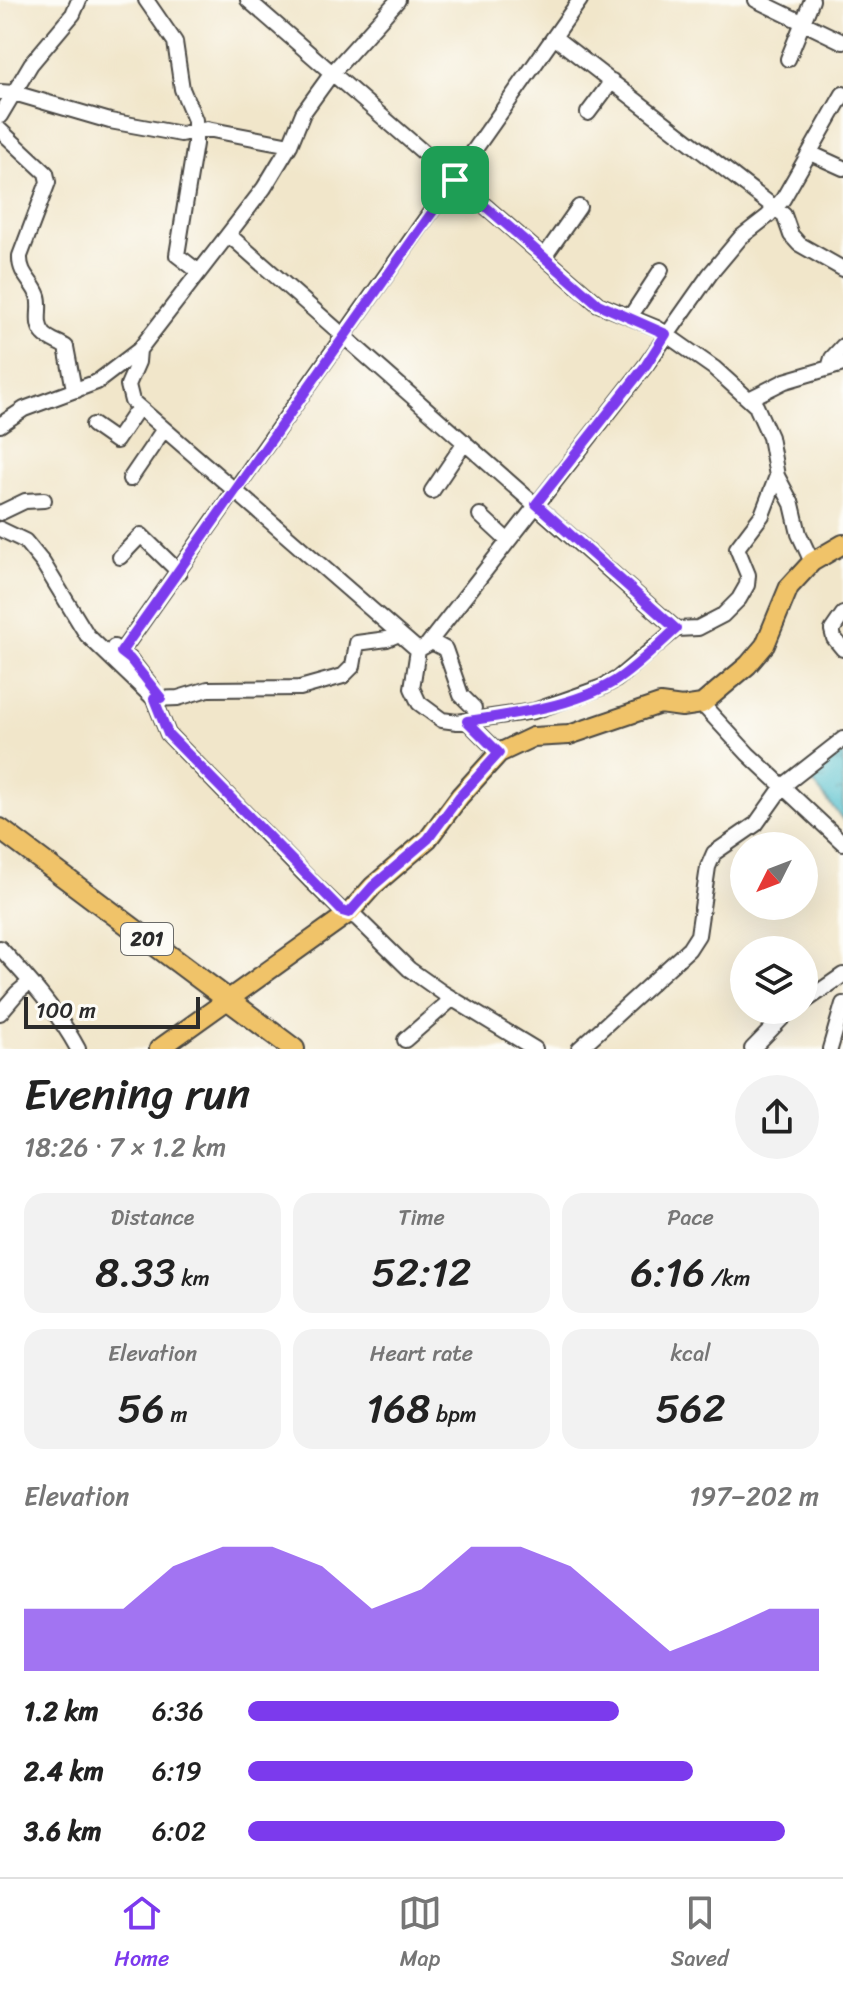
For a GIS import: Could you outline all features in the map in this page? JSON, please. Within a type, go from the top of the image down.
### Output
[{"type":"highway","name":"201","points":[[0,829],[222,1003],[273,1049]]},
{"type":"highway","name":"201","points":[[0,845],[222,1003],[294,1049]]},
{"type":"main road","points":[[159,1049],[349,913],[373,886],[428,839],[460,796],[499,753],[533,737],[569,735],[660,704],[682,707],[702,704],[748,665],[765,645],[789,587],[812,562],[843,544]]},
{"type":"street","points":[[0,116],[7,93],[73,14],[79,0]]},
{"type":"street","points":[[146,0],[175,42],[182,89],[195,120],[177,255],[199,272]]},
{"type":"street","points":[[248,0],[598,304],[666,334],[714,368],[749,399],[756,406],[770,437],[777,476],[792,504],[799,534],[812,562]]},
{"type":"street","points":[[0,425],[24,409],[108,375],[139,350],[264,188],[290,145],[303,113],[332,73],[398,0]]},
{"type":"street","points":[[121,652],[580,0]]},
{"type":"street","points":[[756,0],[843,42]]},
{"type":"street","points":[[788,59],[812,0]]},
{"type":"street","points":[[554,37],[776,208],[784,215],[791,235],[799,244],[843,269]]},
{"type":"street","points":[[588,113],[612,81]]},
{"type":"street","points":[[7,93],[110,121],[181,134],[207,129],[290,145]]},
{"type":"street","points":[[777,476],[762,515],[737,548],[748,575],[747,585],[739,599],[713,621],[698,628],[676,629],[617,679],[534,711],[470,714],[442,720],[419,703],[412,688],[424,646],[646,365],[666,334],[741,237],[776,208],[843,94]]},
{"type":"street","points":[[0,130],[46,173],[48,182],[20,256],[19,268],[36,291],[40,303],[38,322],[44,335],[66,347],[77,390]]},
{"type":"street","points":[[810,153],[843,168]]},
{"type":"street","points":[[544,257],[579,207]]},
{"type":"street","points":[[229,235],[676,629]]},
{"type":"street","points":[[630,317],[661,270]]},
{"type":"street","points":[[749,399],[785,381],[836,366],[832,358],[843,346]]},
{"type":"street","points":[[139,350],[138,362],[128,385],[132,401],[399,634],[424,646],[445,649],[470,714],[499,753]]},
{"type":"street","points":[[93,425],[116,441],[139,407]]},
{"type":"street","points":[[130,479],[164,429]]},
{"type":"street","points":[[432,491],[465,442]]},
{"type":"street","points":[[0,513],[25,501],[44,500]]},
{"type":"street","points":[[480,515],[508,541]]},
{"type":"street","points":[[0,529],[25,541],[43,563],[87,635],[158,699],[178,698],[208,689],[300,688],[343,676],[353,666],[357,643],[399,634]]},
{"type":"street","points":[[120,557],[141,535],[179,572]]},
{"type":"street","points":[[843,614],[832,630],[843,649]]},
{"type":"street","points":[[87,635],[94,632],[130,659],[158,699],[168,734],[342,911],[349,913],[409,969],[535,1049]]},
{"type":"street","points":[[702,704],[748,754],[843,843]]},
{"type":"street","points":[[579,1049],[689,949],[698,935],[708,867],[714,853],[756,824],[783,786],[843,739]]},
{"type":"street","points":[[0,949],[67,1029],[78,1049]]},
{"type":"street","points":[[818,993],[843,977]]},
{"type":"street","points":[[0,1013],[30,982]]},
{"type":"street","points":[[405,1040],[452,999]]},
{"type":"street","points":[[830,1049],[843,1004]]},
{"type":"street","points":[[752,1049],[776,1024]]},
{"type":"water","points":[[843,753],[843,820],[810,779]]},
{"type":"route","points":[[455,180],[598,304],[666,334],[646,365],[536,504],[676,629],[617,679],[602,687],[534,711],[467,721],[499,753],[460,796],[428,839],[373,886],[349,913],[342,911],[311,881],[168,734],[154,699],[161,698],[121,652],[455,180]]}]
